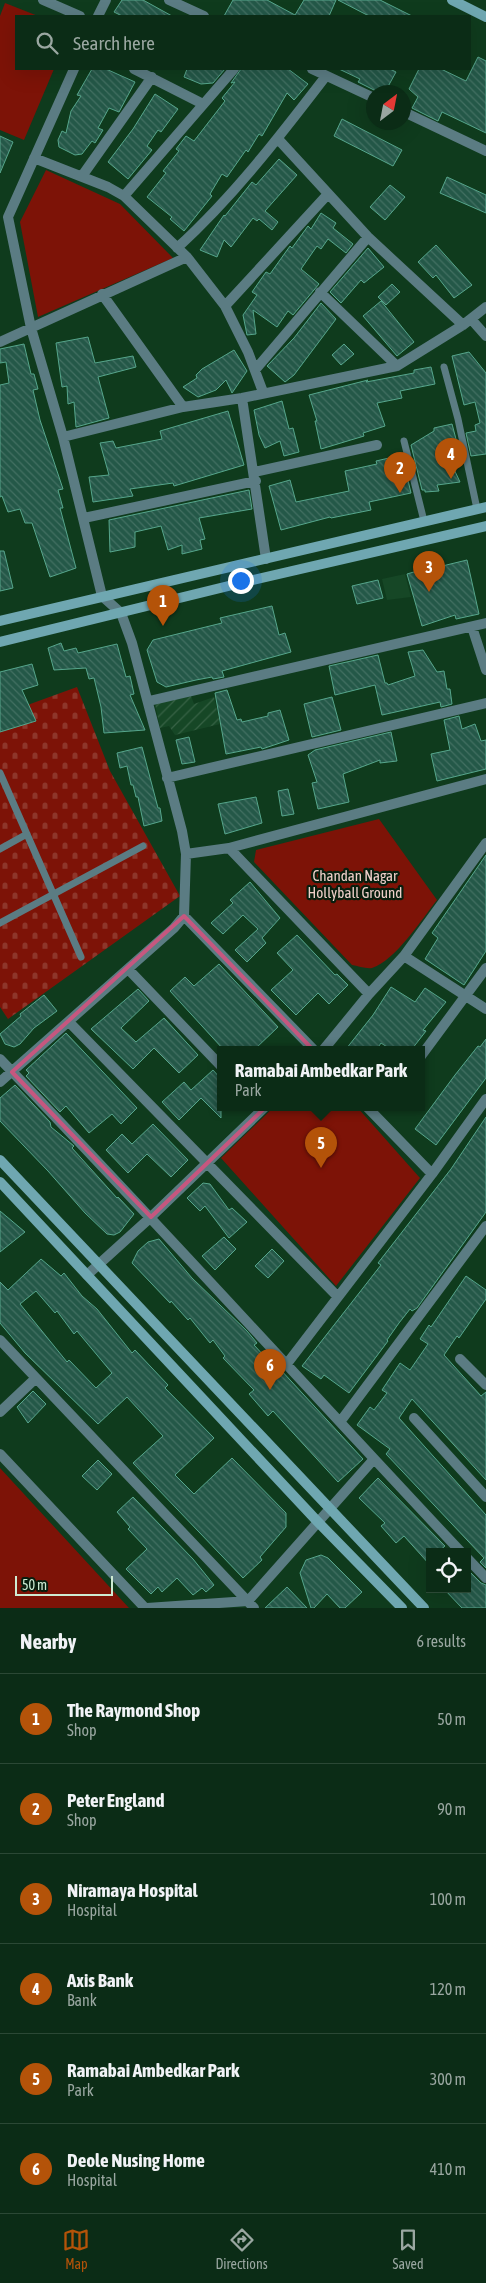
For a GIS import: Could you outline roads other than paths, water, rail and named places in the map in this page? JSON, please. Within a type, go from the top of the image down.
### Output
[{"type":"main road","points":[[452,0],[486,16]]},
{"type":"main road","points":[[0,621],[482,508]]},
{"type":"main road","points":[[0,642],[253,580],[486,526]]},
{"type":"main road","points":[[0,1160],[424,1608]]},
{"type":"main road","points":[[0,1182],[317,1522],[402,1608]]},
{"type":"street","points":[[43,0],[78,15]]},
{"type":"street","points":[[98,15],[106,0]]},
{"type":"street","points":[[169,0],[202,15]]},
{"type":"street","points":[[0,1082],[174,928],[184,916],[186,854],[149,701],[121,613],[102,596],[84,518],[63,437],[31,328],[4,216],[34,158],[74,70]]},
{"type":"street","points":[[136,70],[203,104]]},
{"type":"street","points":[[124,196],[233,70]]},
{"type":"street","points":[[314,70],[366,94]]},
{"type":"street","points":[[177,248],[193,234],[278,139],[326,76]]},
{"type":"street","points":[[82,176],[152,77]]},
{"type":"street","points":[[411,115],[486,151]]},
{"type":"street","points":[[278,139],[368,237],[486,336]]},
{"type":"street","points":[[34,158],[108,186],[124,196],[187,257],[225,306],[263,392]]},
{"type":"street","points":[[225,306],[328,194]]},
{"type":"street","points":[[254,370],[368,237]]},
{"type":"street","points":[[0,342],[187,257]]},
{"type":"street","points":[[320,292],[397,366]]},
{"type":"street","points":[[102,294],[183,406]]},
{"type":"street","points":[[63,437],[183,406],[242,398],[263,392],[397,366],[468,322],[486,307]]},
{"type":"street","points":[[242,398],[266,559]]},
{"type":"street","points":[[84,518],[377,445]]},
{"type":"street","points":[[149,701],[486,623]]},
{"type":"street","points":[[472,627],[486,670]]},
{"type":"street","points":[[167,778],[486,703]]},
{"type":"street","points":[[186,854],[229,848],[486,779]]},
{"type":"street","points":[[326,1046],[369,994],[404,956],[486,843]]},
{"type":"street","points":[[229,848],[369,994]]},
{"type":"street","points":[[184,916],[309,1046]]},
{"type":"street","points":[[404,956],[486,1009]]},
{"type":"street","points":[[425,1051],[486,968]]},
{"type":"street","points":[[128,969],[217,1062]]},
{"type":"street","points":[[69,1022],[338,1297]]},
{"type":"street","points":[[0,1059],[151,1217],[457,1548]]},
{"type":"street","points":[[286,1365],[432,1174],[486,1099]]},
{"type":"street","points":[[87,1275],[151,1217],[260,1111]]},
{"type":"street","points":[[371,1111],[432,1174]]},
{"type":"street","points":[[376,1116],[379,1111]]},
{"type":"street","points":[[340,1422],[486,1226]]},
{"type":"street","points":[[0,1340],[248,1606]]},
{"type":"street","points":[[460,1359],[486,1385]]},
{"type":"street","points":[[0,1412],[36,1378]]},
{"type":"street","points":[[414,1418],[486,1496]]},
{"type":"street","points":[[0,1454],[146,1608],[248,1606],[317,1522],[374,1460]]},
{"type":"street","points":[[471,1562],[486,1578]]},
{"type":"lane","points":[[444,368],[482,508]]},
{"type":"lane","points":[[404,441],[424,521]]},
{"type":"lane","points":[[0,773],[81,957]]},
{"type":"lane","points":[[0,849],[27,834]]},
{"type":"lane","points":[[0,923],[54,896],[143,846]]},
{"type":"place","name":"Axis Bank","points":[[451,479]]},
{"type":"place","name":"Peter England","points":[[400,493]]},
{"type":"place","name":"Niramaya Hospital","points":[[429,592]]},
{"type":"place","name":"The Raymond Shop","points":[[163,626]]},
{"type":"place","name":"Ramabai Ambedkar Park","points":[[321,1168]]},
{"type":"place","name":"Deole Nusing Home","points":[[270,1390]]},
{"type":"park label","name":"Chandan Nagar Hollyball Ground","points":[[355,884]]}]
